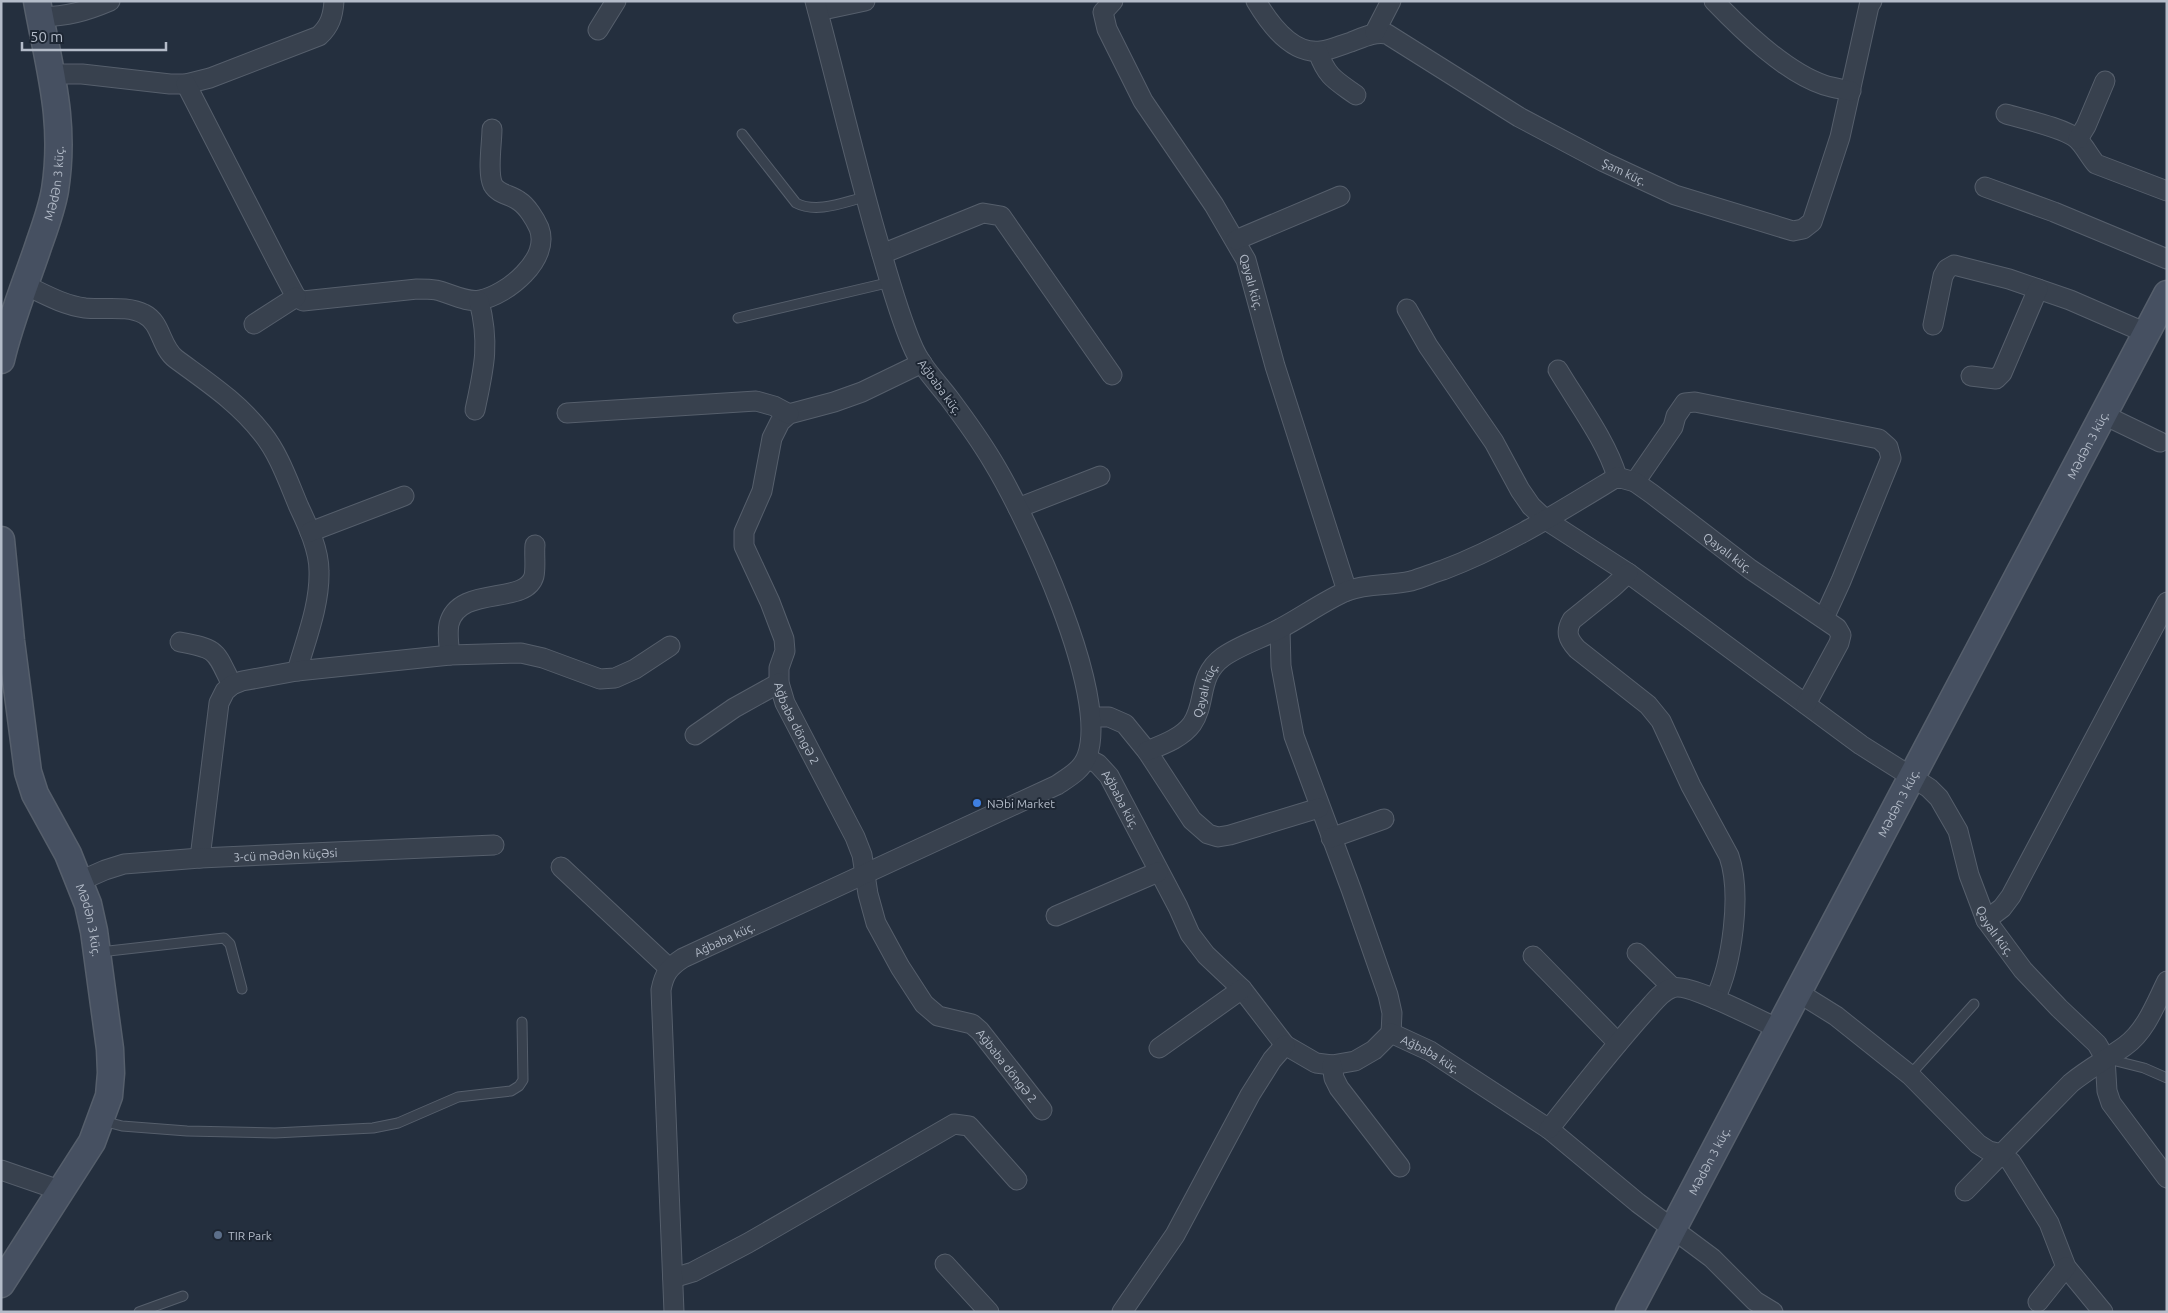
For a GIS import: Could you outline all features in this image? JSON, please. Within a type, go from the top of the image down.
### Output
[{"type":"main road","name":"Mədən 3 küç.","points":[[1,360],[7,336],[55,191],[59,141],[58,107],[38,9]]},
{"type":"main road","name":"Mədən 3 küç.","points":[[1629,1312],[1671,1229],[1799,993],[2167,294]]},
{"type":"main road","name":"Mədən 3 küç.","points":[[1,540],[6,642],[28,772],[32,787],[43,812],[68,854],[88,904],[97,952],[111,1073],[109,1096],[102,1120],[92,1142],[1,1284]]},
{"type":"street","points":[[38,9],[65,16],[83,13],[110,1]]},
{"type":"street","points":[[52,74],[82,74],[170,84],[186,84],[210,78],[319,36],[328,28],[333,15],[334,1]]},
{"type":"street","points":[[598,30],[616,1]]},
{"type":"street","points":[[816,6],[865,1]]},
{"type":"street","name":"Qayalı küç.","points":[[1113,1],[1103,12],[1107,29],[1143,101],[1236,240],[1246,260],[1275,366],[1347,591]]},
{"type":"street","points":[[1256,1],[1281,34],[1297,47],[1318,52],[1375,32],[1392,1]]},
{"type":"street","points":[[1714,1],[1739,27],[1794,70],[1824,85],[1851,91]]},
{"type":"street","name":"Şam küç.","points":[[1375,32],[1388,34],[1519,117],[1604,162],[1675,195],[1793,231],[1803,229],[1812,222],[1840,137],[1872,1]]},
{"type":"street","name":"Ağbaba küç.","points":[[669,968],[683,958],[1057,785],[1076,772],[1086,758],[1091,741],[1092,717],[1079,657],[1071,633],[1018,508],[992,460],[922,363],[910,341],[865,197],[816,6]]},
{"type":"street","points":[[1318,52],[1328,74],[1356,95]]},
{"type":"street","points":[[2078,139],[2086,126],[2104,81]]},
{"type":"street","points":[[186,84],[256,223],[296,297],[303,302],[417,289],[435,290],[479,301],[499,293],[520,279],[533,265],[541,244],[540,229],[531,214],[520,202],[494,187],[490,177],[492,129]]},
{"type":"street","points":[[2006,114],[2068,133],[2078,139],[2087,155],[2096,164],[2167,191]]},
{"type":"street","points":[[1985,187],[2054,212],[2167,259]]},
{"type":"street","points":[[1236,240],[1340,196]]},
{"type":"street","points":[[882,254],[983,213],[1001,216],[1112,375]]},
{"type":"street","points":[[1933,325],[1944,276],[1947,269],[1954,265],[2070,300],[2146,333]]},
{"type":"street","points":[[25,285],[63,303],[84,308],[118,308],[142,312],[151,318],[169,352],[216,387],[262,433],[284,472],[310,532],[319,569],[319,584],[314,609],[297,670]]},
{"type":"street","points":[[1971,376],[1996,379],[2002,373],[2038,289]]},
{"type":"street","points":[[254,324],[296,297]]},
{"type":"street","points":[[475,410],[486,362],[484,318],[479,301]]},
{"type":"street","name":"Qayalı küç.","points":[[1407,309],[1428,346],[1494,442],[1520,490],[1531,506],[1546,520],[1628,573],[1860,745],[1930,788],[1949,813],[1958,831],[1969,875],[1986,920],[2023,970],[2059,1008],[2088,1034],[2097,1044],[2105,1058]]},
{"type":"street","points":[[567,413],[756,401],[774,406],[789,414],[862,392],[922,363]]},
{"type":"street","points":[[1558,370],[1604,446],[1613,463],[1617,477]]},
{"type":"street","points":[[1635,482],[1673,427],[1676,416],[1686,403],[1695,402],[1878,439],[1888,447],[1891,458],[1824,618]]},
{"type":"street","name":"Ağbaba döngə 2","points":[[789,414],[780,422],[772,438],[762,491],[744,532],[744,546],[770,602],[784,638],[785,651],[780,668],[779,683],[786,703],[855,836],[862,855],[868,894],[876,923],[900,967],[924,1004],[938,1016],[972,1024],[980,1031],[1042,1110]]},
{"type":"street","points":[[2104,415],[2160,442]]},
{"type":"street","points":[[1018,508],[1100,476]]},
{"type":"street","name":"Qayalı küç.","points":[[1147,751],[1172,740],[1192,724],[1199,707],[1204,681],[1213,666],[1224,656],[1280,629],[1347,591],[1362,587],[1411,581],[1472,558],[1546,520],[1617,477],[1635,482],[1750,569],[1837,628],[1841,634],[1839,643],[1806,704]]},
{"type":"street","points":[[310,532],[404,496]]},
{"type":"street","points":[[450,656],[449,625],[455,612],[464,603],[519,590],[530,584],[534,576],[534,545]]},
{"type":"street","points":[[1628,573],[1614,587],[1572,620],[1568,627],[1568,639],[1577,649],[1648,705],[1661,721],[1692,786],[1729,856],[1732,868],[1735,905],[1727,968],[1715,999]]},
{"type":"street","points":[[1986,920],[2002,908],[2011,896],[2167,602]]},
{"type":"street","points":[[1280,629],[1281,666],[1294,736],[1388,995],[1392,1013],[1391,1033]]},
{"type":"street","points":[[180,642],[207,647],[217,656],[232,685]]},
{"type":"street","points":[[200,858],[219,703],[225,691],[232,685],[242,681],[297,670],[450,656],[521,653],[543,658],[600,679],[615,678],[635,669],[670,646]]},
{"type":"street","points":[[695,736],[734,708],[779,683]]},
{"type":"street","points":[[1092,717],[1109,717],[1125,724],[1147,751],[1192,820],[1208,834],[1218,837],[1320,808]]},
{"type":"street","name":"Ağbaba küç.","points":[[1086,758],[1098,764],[1109,776],[1178,907],[1190,934],[1206,955],[1242,989],[1285,1045],[1316,1063],[1332,1066],[1355,1061],[1374,1050],[1391,1033],[1430,1051],[1549,1129],[1671,1229],[1694,1243],[1712,1258],[1755,1301],[1773,1312]]},
{"type":"street","points":[[1331,838],[1384,819]]},
{"type":"street","name":"3-cü mədən küçəsi","points":[[80,881],[124,864],[200,858],[494,845]]},
{"type":"street","points":[[561,867],[669,968],[664,976],[661,990],[674,1312]]},
{"type":"street","points":[[1056,916],[1158,872]]},
{"type":"street","points":[[1637,953],[1672,988]]},
{"type":"street","points":[[1532,956],[1618,1043]]},
{"type":"street","points":[[1965,1190],[2072,1083],[2126,1045],[2151,1014],[2167,981]]},
{"type":"street","points":[[1549,1129],[1618,1043],[1660,996],[1672,988],[1683,987],[1715,999],[1779,1029]]},
{"type":"street","points":[[1159,1048],[1242,989]]},
{"type":"street","points":[[1799,993],[1836,1016],[1910,1075],[1978,1144],[1989,1151],[2002,1154],[2011,1162],[2050,1223],[2066,1267],[2103,1312]]},
{"type":"street","points":[[1122,1312],[1175,1235],[1250,1095],[1272,1060],[1285,1045]]},
{"type":"street","points":[[2105,1058],[2107,1091],[2111,1103],[2167,1178]]},
{"type":"street","points":[[1332,1066],[1334,1078],[1339,1088],[1400,1167]]},
{"type":"street","points":[[673,1278],[693,1272],[733,1251],[954,1124],[970,1126],[1017,1180]]},
{"type":"street","points":[[1,1170],[62,1191]]},
{"type":"street","points":[[945,1264],[989,1312]]},
{"type":"street","points":[[2038,1302],[2066,1267]]},
{"type":"lane","points":[[742,134],[796,203],[804,207],[815,208],[865,197]]},
{"type":"lane","points":[[738,318],[890,282]]},
{"type":"lane","points":[[97,952],[224,938],[230,944],[242,989]]},
{"type":"lane","points":[[1910,1075],[1974,1004]]},
{"type":"lane","points":[[102,1120],[122,1126],[153,1129],[275,1133],[373,1128],[398,1123],[458,1097],[511,1091],[519,1086],[524,1080],[522,1022]]},
{"type":"lane","points":[[2105,1058],[2144,1068],[2167,1078]]},
{"type":"lane","points":[[139,1312],[183,1296]]},
{"type":"place","name":"Nəbi Market","points":[[977,803]]},
{"type":"place","name":"TIR Park","points":[[218,1235]]}]
